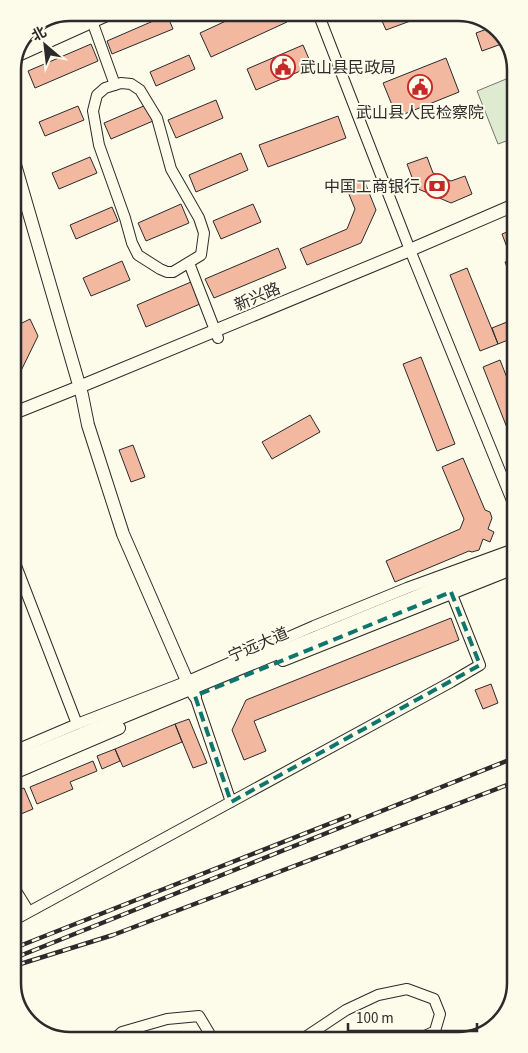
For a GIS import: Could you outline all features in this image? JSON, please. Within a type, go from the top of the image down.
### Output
[{"type":"main road","points":[[25,52],[92,21]]},
{"type":"main road","points":[[38,33],[61,22]]},
{"type":"main road","points":[[21,185],[81,391],[88,425],[123,534],[191,689]]},
{"type":"main road","name":"新兴路","points":[[411,254],[507,208]]},
{"type":"main road","name":"新兴路","points":[[21,419],[81,391],[411,254],[507,217]]},
{"type":"main road","name":"新兴路","points":[[21,411],[81,391]]},
{"type":"main road","name":"宁远大道","points":[[21,759],[418,594],[507,560]]},
{"type":"main road","name":"宁远大道","points":[[21,770],[191,689],[507,571]]},
{"type":"street","points":[[92,21],[115,85]]},
{"type":"street","points":[[321,21],[411,254],[507,488]]},
{"type":"street","points":[[121,83],[131,84],[140,90],[158,118],[171,170],[199,218],[204,233],[201,255],[189,263],[173,272],[167,272],[138,255],[132,243],[99,145],[93,111],[97,95],[106,88],[121,83]]},
{"type":"street","points":[[189,263],[216,335]]},
{"type":"street","name":"宁远大道","points":[[21,748],[77,724],[191,689],[314,626],[407,588],[507,552]]},
{"type":"street","points":[[21,579],[77,724]]},
{"type":"street","points":[[21,916],[480,665],[451,592]]},
{"type":"street","points":[[191,689],[231,802]]},
{"type":"street","points":[[21,899],[29,912]]},
{"type":"street","points":[[313,1032],[346,1010],[378,995],[407,989],[434,999],[440,1014],[435,1031],[433,1032]]},
{"type":"street","points":[[122,1032],[167,1018],[199,1016],[209,1032]]},
{"type":"highlighted area","points":[[451,592],[480,665],[231,802],[195,696]]},
{"type":"green space","points":[[507,79],[507,141],[498,144],[477,91]]},
{"type":"building","points":[[153,21],[170,21],[173,29],[112,54],[107,41]]},
{"type":"building","points":[[226,21],[287,22],[211,57],[200,33]]},
{"type":"building","points":[[382,21],[410,21],[386,30]]},
{"type":"building","points":[[485,30],[488,31],[499,45],[482,51],[476,33]]},
{"type":"building","points":[[91,44],[98,61],[35,88],[28,71]]},
{"type":"building","points":[[303,45],[312,66],[256,90],[247,69]]},
{"type":"building","points":[[189,55],[195,69],[156,86],[150,72]]},
{"type":"building","points":[[446,58],[459,92],[397,117],[383,83]]},
{"type":"building","points":[[216,100],[223,118],[176,138],[168,120]]},
{"type":"building","points":[[146,105],[153,121],[111,139],[104,123]]},
{"type":"building","points":[[78,106],[84,120],[45,136],[39,122]]},
{"type":"building","points":[[338,116],[346,138],[268,167],[259,145]]},
{"type":"building","points":[[241,153],[248,170],[196,192],[189,175]]},
{"type":"building","points":[[90,157],[97,173],[59,189],[52,173]]},
{"type":"building","points":[[427,157],[433,173],[451,181],[465,176],[472,194],[451,203],[416,188],[407,164]]},
{"type":"building","points":[[364,180],[376,210],[361,243],[307,265],[300,249],[347,229],[355,209],[346,187]]},
{"type":"building","points":[[181,204],[189,223],[146,241],[138,223]]},
{"type":"building","points":[[253,204],[261,222],[221,239],[213,221]]},
{"type":"building","points":[[112,207],[118,221],[76,239],[70,225]]},
{"type":"building","points":[[507,232],[507,247],[502,234]]},
{"type":"building","points":[[278,248],[286,268],[214,298],[205,279]]},
{"type":"building","points":[[122,261],[130,280],[91,296],[83,278]]},
{"type":"building","points":[[467,268],[498,344],[480,351],[450,275]]},
{"type":"building","points":[[191,282],[200,304],[146,327],[137,305]]},
{"type":"building","points":[[30,319],[38,336],[21,371],[21,324]]},
{"type":"building","points":[[507,322],[507,340],[498,344],[492,328]]},
{"type":"building","points":[[421,357],[455,444],[437,451],[403,364]]},
{"type":"building","points":[[500,360],[507,378],[507,428],[483,367]]},
{"type":"building","points":[[310,415],[320,432],[272,459],[262,442]]},
{"type":"building","points":[[133,445],[145,477],[131,482],[119,450]]},
{"type":"building","points":[[463,458],[485,510],[490,512],[492,518],[488,529],[494,532],[490,542],[483,539],[479,550],[469,551],[395,582],[386,561],[460,529],[464,519],[442,467]]},
{"type":"building","points":[[451,618],[459,640],[254,721],[266,751],[244,760],[232,730],[246,700]]},
{"type":"building","points":[[491,684],[498,703],[483,709],[475,690]]},
{"type":"building","points":[[189,719],[207,763],[193,768],[175,724]]},
{"type":"building","points":[[175,724],[182,742],[123,767],[115,749]]},
{"type":"building","points":[[115,749],[120,761],[102,769],[97,756]]},
{"type":"building","points":[[93,761],[97,771],[70,782],[73,789],[37,804],[30,787]]},
{"type":"building","points":[[24,788],[33,809],[21,814],[21,789]]},
{"type":"railway","points":[[21,955],[507,761]]},
{"type":"railway","points":[[21,964],[113,935],[507,785]]},
{"type":"railway","points":[[21,945],[349,816]]},
{"type":"place","name":"武山县民政局","points":[[283,67]]},
{"type":"place","name":"武山县人民检察院","points":[[420,87]]},
{"type":"place","name":"中国工商银行","points":[[437,186]]}]
